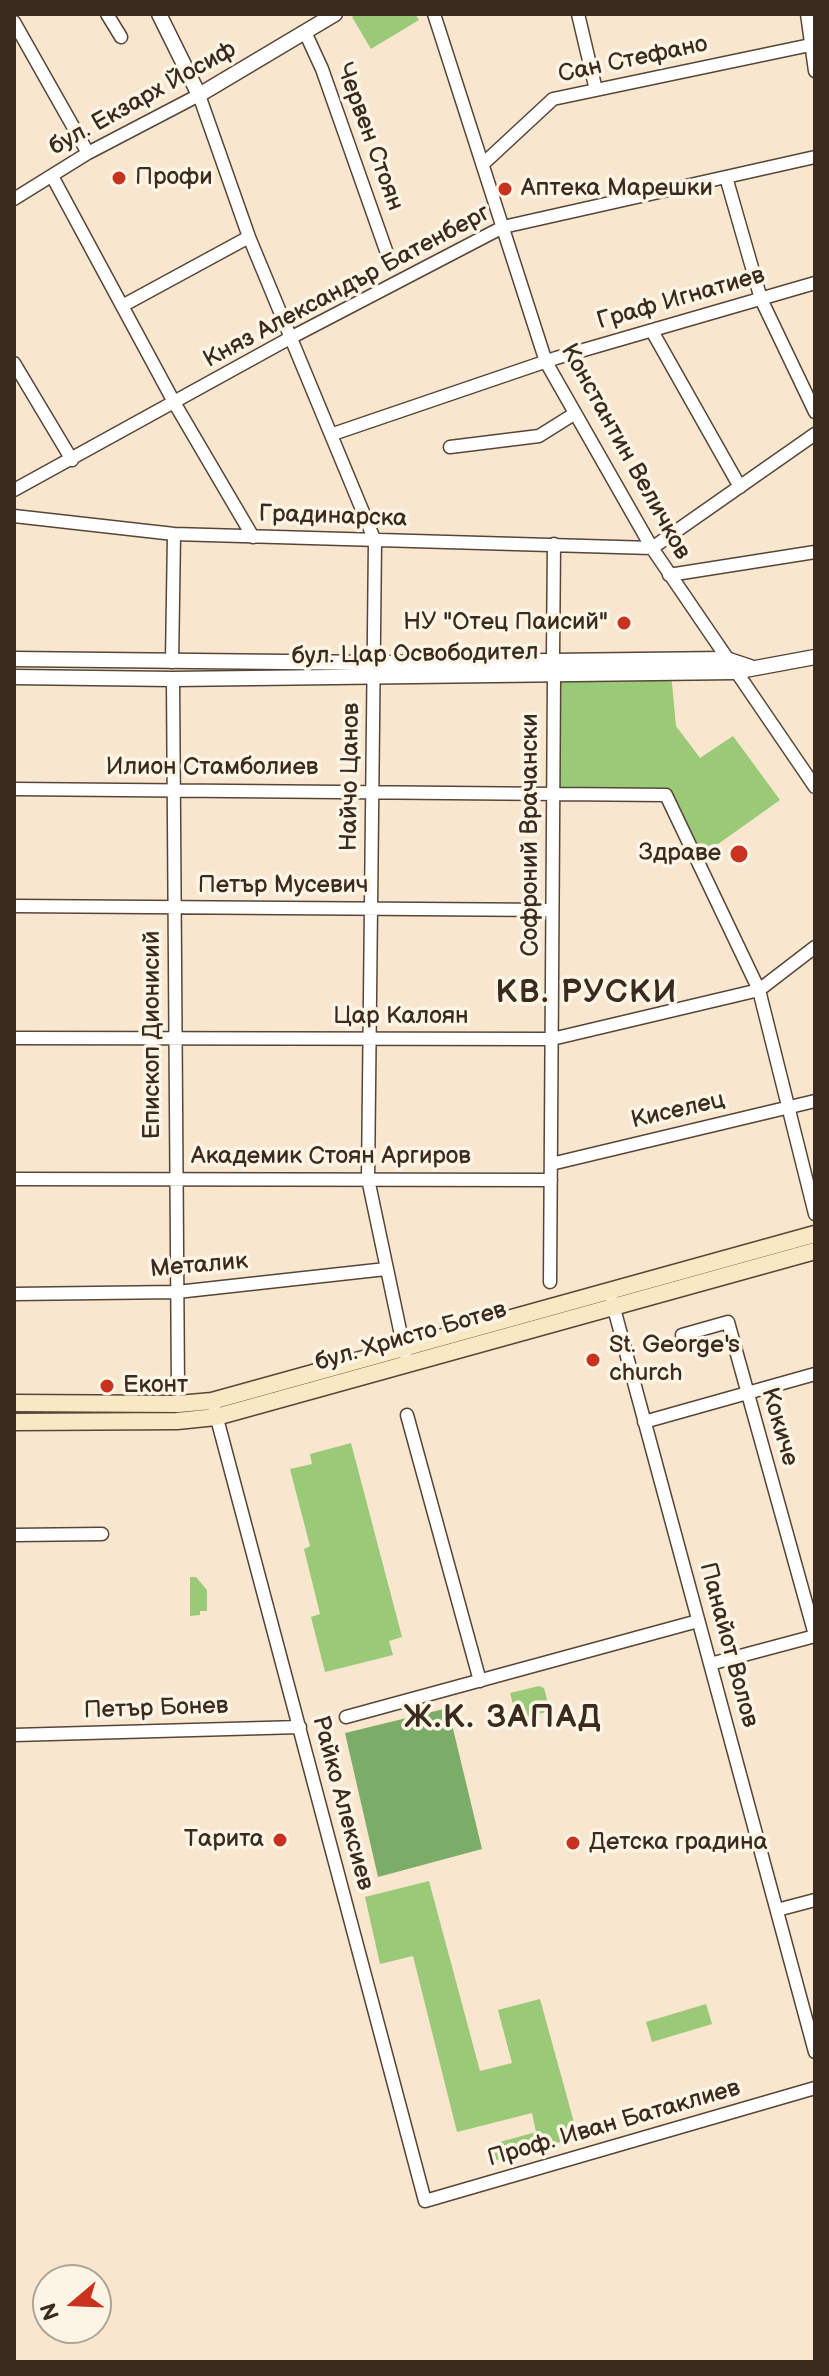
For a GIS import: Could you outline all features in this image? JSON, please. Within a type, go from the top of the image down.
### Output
[{"type":"main road","name":"бул. Христо Ботев","points":[[14,1422],[177,1421],[611,1298],[815,1234]]},
{"type":"main road","name":"бул. Христо Ботев","points":[[611,1298],[815,1251]]},
{"type":"main road","name":"бул. Христо Ботев","points":[[14,1403],[178,1404],[214,1409]]},
{"type":"street","points":[[107,14],[121,37]]},
{"type":"street","points":[[159,14],[199,95]]},
{"type":"street","name":"бул. Екзарх Йосиф","points":[[14,199],[88,153],[199,95],[335,14]]},
{"type":"street","name":"Константин Величков","points":[[434,14],[546,362],[669,575],[815,787]]},
{"type":"street","points":[[578,14],[596,90]]},
{"type":"street","points":[[807,14],[815,71]]},
{"type":"street","points":[[14,22],[88,153]]},
{"type":"street","name":"Червен Стоян","points":[[305,32],[322,69],[389,259]]},
{"type":"street","name":"Сан Стефано","points":[[483,164],[553,99],[813,45]]},
{"type":"street","name":"Найчо Цанов","points":[[199,95],[249,237],[375,541],[376,670],[371,791],[368,1179],[405,1355]]},
{"type":"street","name":"Княз Александър Батенберг","points":[[14,490],[290,338],[503,227],[815,157]]},
{"type":"street","points":[[52,176],[175,404],[253,537]]},
{"type":"street","points":[[726,177],[761,299],[815,412]]},
{"type":"street","points":[[122,306],[249,237]]},
{"type":"street","name":"Граф Игнатиев","points":[[333,434],[546,362],[815,283]]},
{"type":"street","points":[[652,331],[740,487]]},
{"type":"street","points":[[14,365],[72,460]]},
{"type":"street","points":[[450,447],[539,436],[574,414]]},
{"type":"street","points":[[652,548],[815,434]]},
{"type":"street","name":"Градинарска","points":[[14,516],[174,534],[652,548]]},
{"type":"street","points":[[172,662],[174,534]]},
{"type":"street","points":[[553,655],[554,544]]},
{"type":"street","points":[[669,575],[815,552]]},
{"type":"street","points":[[698,660],[706,653],[711,637]]},
{"type":"street","points":[[730,666],[750,667],[815,657]]},
{"type":"street","name":"бул. Цар Освободител","points":[[14,659],[554,676],[730,666]]},
{"type":"street","name":"бул. Цар Освободител","points":[[14,677],[173,679],[698,660],[730,666]]},
{"type":"street","name":"Софроний Врачански","points":[[550,1282],[554,676]]},
{"type":"street","name":"Епископ Дионисий","points":[[173,679],[178,1390]]},
{"type":"street","name":"Илион Стамболиев","points":[[14,789],[666,795],[759,990]]},
{"type":"street","name":"Петър Мусевич","points":[[14,906],[552,910]]},
{"type":"street","name":"Цар Калоян","points":[[14,1038],[552,1039],[759,990],[815,947]]},
{"type":"street","points":[[759,990],[815,1214]]},
{"type":"street","name":"Киселец","points":[[551,1164],[815,1101]]},
{"type":"street","name":"Академик Стоян Аргиров","points":[[14,1179],[551,1180]]},
{"type":"street","name":"Металик","points":[[14,1294],[177,1292],[386,1269]]},
{"type":"street","name":"Панайот Волов","points":[[611,1298],[777,1910],[809,2009]]},
{"type":"street","name":"Кокиче","points":[[682,1335],[728,1322],[815,1636]]},
{"type":"street","points":[[644,1422],[815,1374]]},
{"type":"street","name":"Райко Алексиев","points":[[214,1409],[425,2201]]},
{"type":"street","points":[[407,1415],[480,1681]]},
{"type":"street","points":[[14,1535],[102,1534]]},
{"type":"street","points":[[346,1717],[698,1621]]},
{"type":"street","points":[[710,1664],[815,1636]]},
{"type":"street","name":"Петър Бонев","points":[[14,1735],[300,1727]]},
{"type":"street","points":[[777,1910],[815,1900]]},
{"type":"street","points":[[809,2009],[815,2052]]},
{"type":"street","name":"Проф. Иван Батаклиев","points":[[425,2201],[815,2088]]},
{"type":"green space","points":[[357,14],[415,14],[419,20],[371,49],[352,17]]},
{"type":"green space","points":[[671,673],[676,726],[700,758],[733,736],[780,800],[697,859],[666,795],[553,793],[554,676]]},
{"type":"green space","points":[[351,1443],[402,1637],[389,1641],[393,1655],[325,1672],[311,1617],[320,1614],[304,1549],[310,1546],[290,1469],[312,1464],[310,1454]]},
{"type":"green space","points":[[190,1577],[196,1577],[207,1590],[207,1611],[200,1611],[200,1615],[190,1616]]},
{"type":"green space","points":[[539,1686],[544,1688],[550,1711],[527,1717],[525,1709],[515,1712],[510,1693]]},
{"type":"green space","points":[[448,1708],[482,1849],[378,1877],[345,1733]]},
{"type":"green space","points":[[429,1881],[480,2071],[512,2063],[498,2010],[540,1999],[578,2137],[493,2161],[489,2145],[536,2132],[532,2113],[457,2132],[413,1956],[380,1964],[365,1897]]},
{"type":"green space","points":[[706,2004],[712,2024],[652,2042],[646,2022]]},
{"type":"place","name":"Профи","points":[[119,178]]},
{"type":"place","name":"Аптека Марешки","points":[[505,189]]},
{"type":"place","name":"НУ \"Отец Паисий\"","points":[[624,623]]},
{"type":"place","name":"Здраве","points":[[739,854]]},
{"type":"place","name":"St. George's church","points":[[593,1360]]},
{"type":"place","name":"Еконт","points":[[107,1386]]},
{"type":"place","name":"Тарита","points":[[280,1840]]},
{"type":"place","name":"Детска градина","points":[[573,1843]]},
{"type":"district","name":"КВ. РУСКИ","points":[[587,994]]},
{"type":"district","name":"Ж.К. ЗАПАД","points":[[503,1719]]}]
